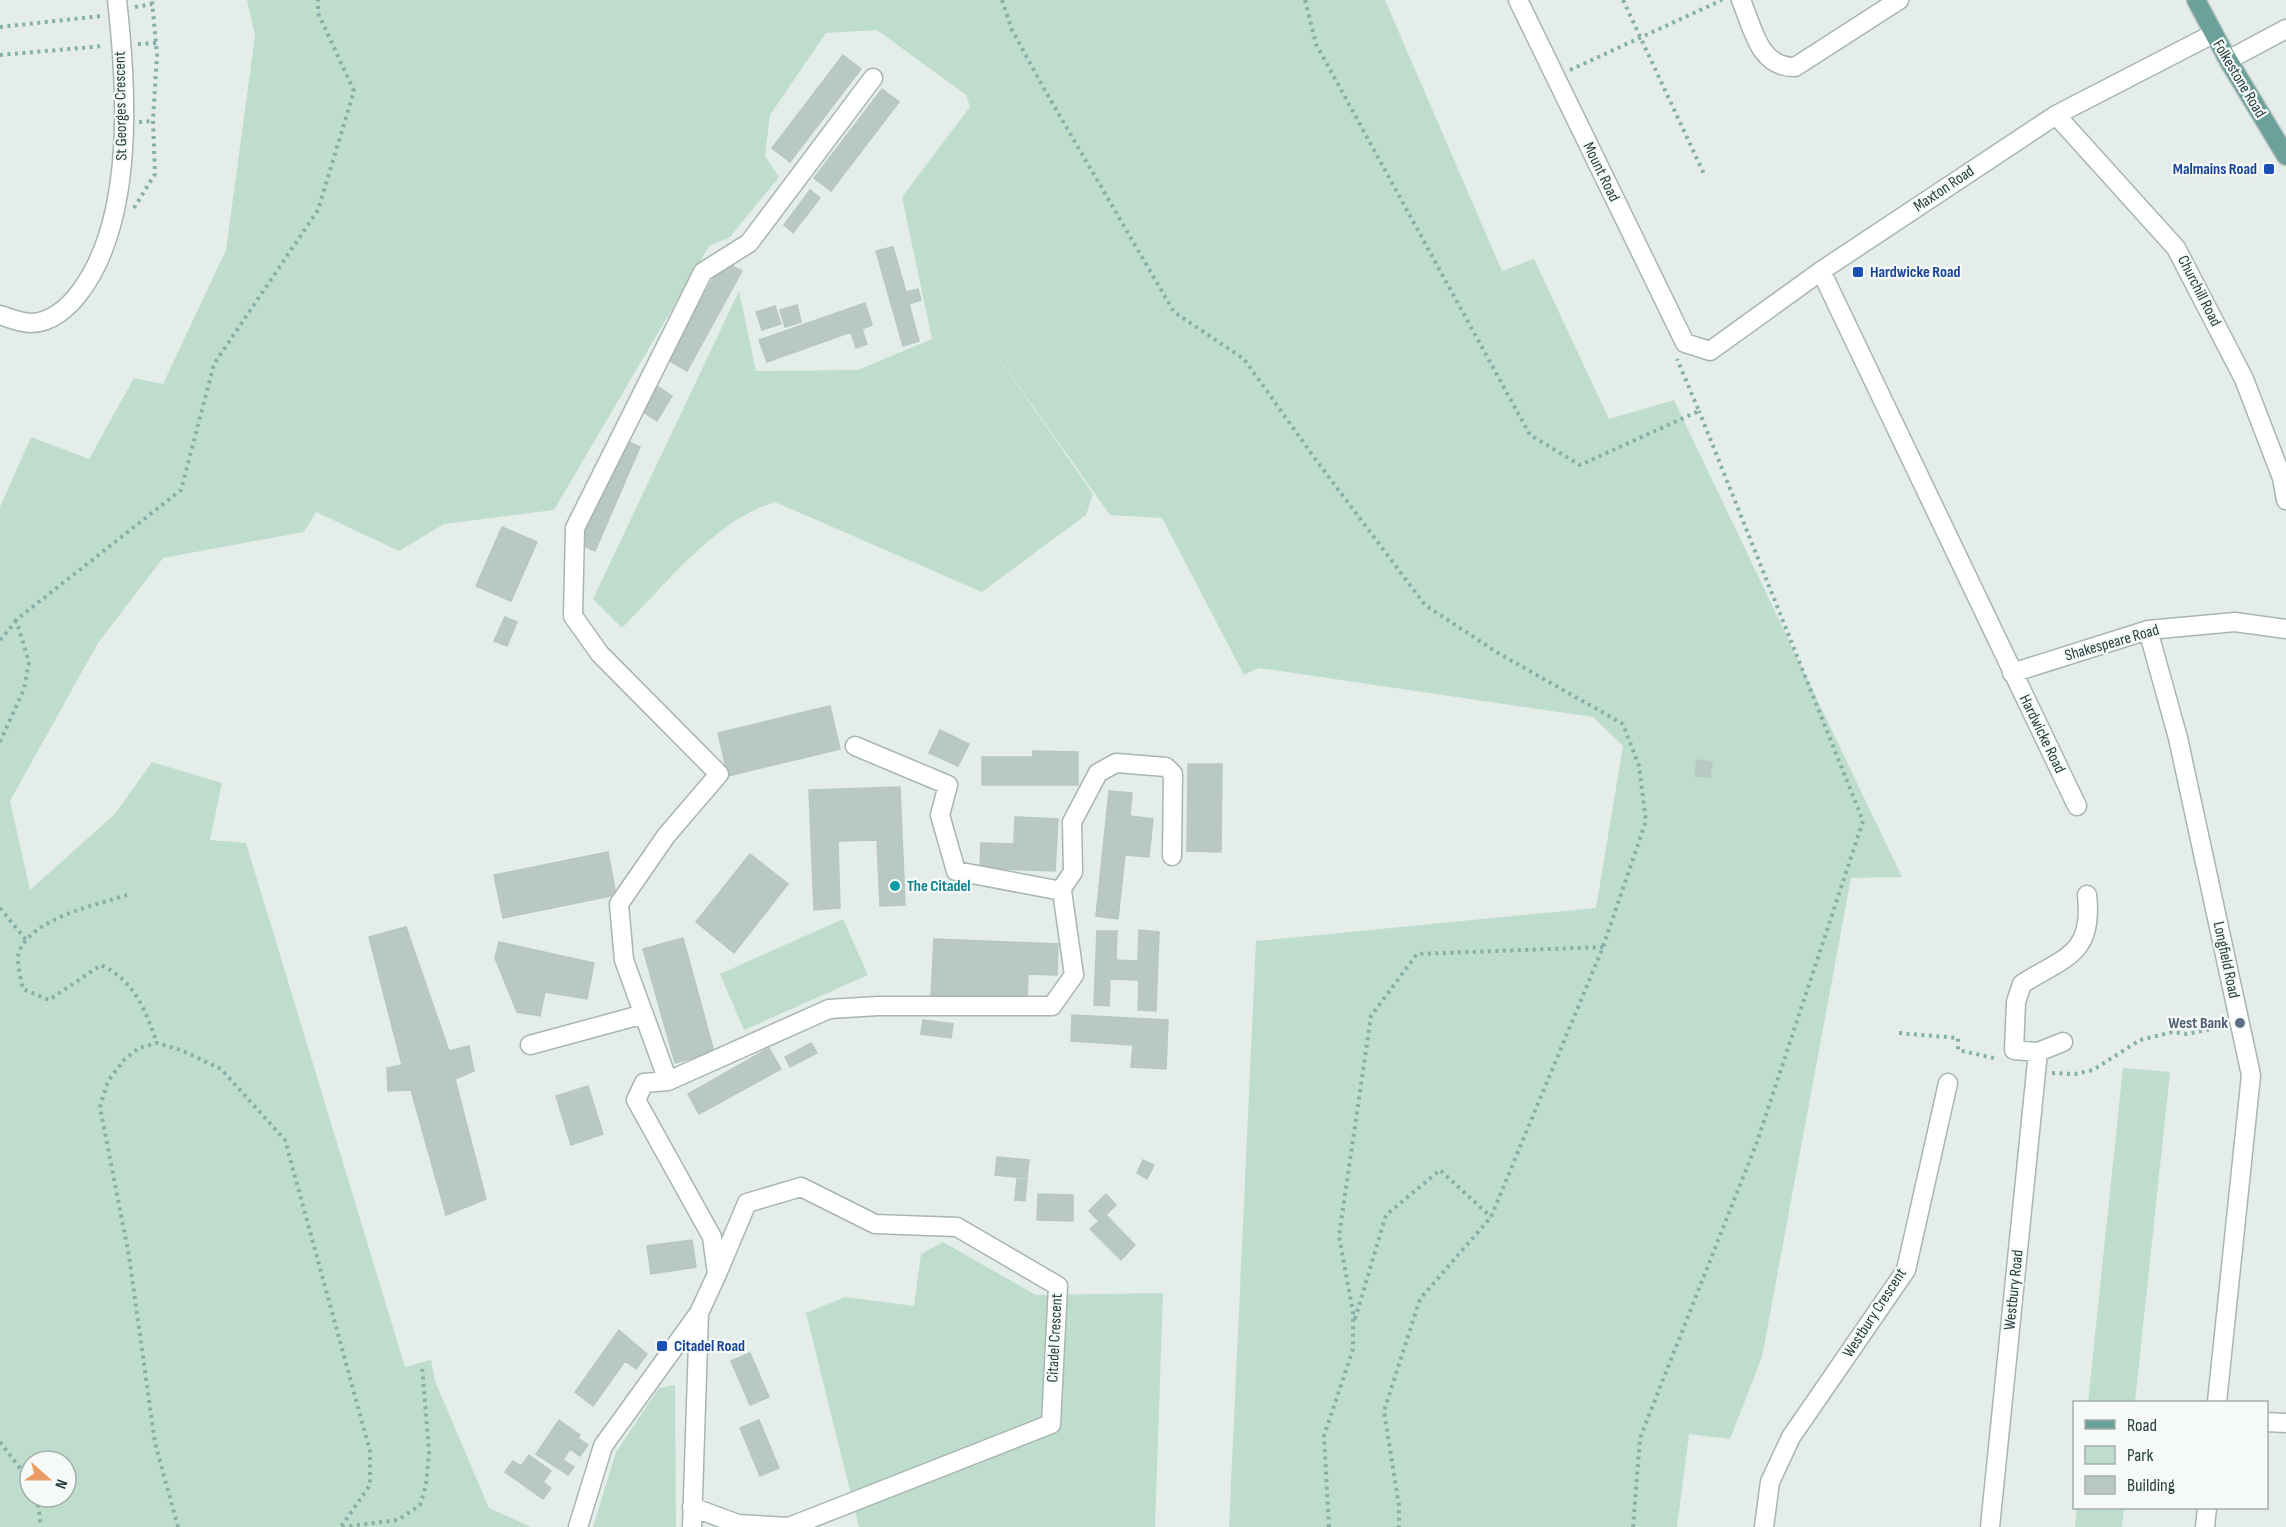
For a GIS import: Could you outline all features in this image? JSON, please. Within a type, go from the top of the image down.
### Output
[{"type":"main road","name":"Folkestone Road","points":[[2196,0],[2213,34],[2286,156]]},
{"type":"street","name":"Mount Road","points":[[1518,0],[1685,343]]},
{"type":"street","points":[[1741,0],[1767,59],[1782,67],[1795,67],[1899,0]]},
{"type":"street","name":"St Georges Crescent","points":[[0,315],[31,323],[53,317],[71,304],[86,285],[106,246],[116,206],[124,148],[118,7]]},
{"type":"street","points":[[2228,60],[2286,29]]},
{"type":"street","name":"Maxton Road","points":[[1685,343],[1710,351],[1821,271],[2056,116],[2213,34]]},
{"type":"street","points":[[668,1081],[624,960],[619,904],[666,836],[719,774],[609,662],[573,616],[575,528],[702,272],[749,243],[873,78]]},
{"type":"street","name":"Churchill Road","points":[[2056,116],[2176,248],[2244,379],[2282,478],[2286,500]]},
{"type":"street","name":"Hardwicke Road","points":[[1821,271],[2077,806]]},
{"type":"street","name":"Shakespeare Road","points":[[2012,673],[2148,630],[2235,622],[2286,629]]},
{"type":"street","name":"Longfield Road","points":[[2148,630],[2178,738],[2252,1074],[2217,1401]]},
{"type":"street","points":[[855,746],[948,785],[940,815],[956,871],[1060,891]]},
{"type":"street","points":[[578,1527],[603,1446],[699,1314],[717,1274],[712,1237],[636,1100],[644,1083],[668,1081],[829,1009],[878,1006],[1052,1006],[1074,975],[1060,891],[1073,872],[1072,822],[1080,803],[1098,773],[1116,764],[1167,767],[1173,774],[1172,856]]},
{"type":"street","points":[[2063,1042],[2038,1052],[2009,1055],[2016,1002],[2022,984],[2058,966],[2083,942],[2090,919],[2087,895]]},
{"type":"street","points":[[530,1045],[644,1014]]},
{"type":"street","name":"Westbury Road","points":[[1990,1527],[2038,1052]]},
{"type":"street","name":"Westbury Crescent","points":[[1764,1527],[1770,1482],[1791,1437],[1906,1270],[1948,1083]]},
{"type":"street","name":"Citadel Crescent","points":[[692,1507],[738,1524],[789,1527],[1051,1424],[1058,1286],[957,1227],[875,1224],[801,1187],[747,1203],[717,1274]]},
{"type":"street","points":[[692,1527],[699,1314]]},
{"type":"street","points":[[2268,1422],[2286,1423]]},
{"type":"street","points":[[2205,1527],[2207,1509]]},
{"type":"path","points":[[0,640],[16,620],[182,490],[214,364],[318,210],[354,91],[318,13],[318,0]]},
{"type":"path","points":[[1002,0],[1012,30],[1038,78],[1174,312],[1244,359],[1425,605],[1498,653],[1623,724],[1639,766],[1646,821],[1603,947],[1491,1217],[1420,1299],[1384,1411],[1400,1506],[1399,1527]]},
{"type":"path","points":[[1305,0],[1316,44],[1530,435],[1580,465],[1699,411]]},
{"type":"path","points":[[1623,0],[1704,174]]},
{"type":"path","points":[[1555,76],[1722,0]]},
{"type":"path","points":[[0,27],[118,7]]},
{"type":"path","points":[[0,56],[120,45]]},
{"type":"path","points":[[1633,1527],[1640,1438],[1757,1142],[1863,821],[1676,354],[1685,343]]},
{"type":"path","points":[[0,742],[24,689],[29,662],[16,620]]},
{"type":"path","points":[[128,895],[52,920],[26,940],[18,954],[23,989],[50,1000],[101,965],[133,988],[157,1043]]},
{"type":"path","points":[[0,908],[26,940]]},
{"type":"path","points":[[1329,1527],[1324,1436],[1353,1349],[1353,1324],[1339,1236],[1371,1016],[1417,954],[1603,947]]},
{"type":"path","points":[[2037,1072],[2075,1074],[2093,1070],[2140,1040],[2173,1032],[2187,1034],[2240,1023]]},
{"type":"path","points":[[1899,1034],[1958,1038],[1958,1050],[2009,1055]]},
{"type":"path","points":[[178,1527],[154,1443],[129,1256],[100,1107],[108,1081],[124,1060],[140,1048],[157,1043],[181,1050],[221,1070],[285,1140],[370,1451],[370,1485],[341,1527]]},
{"type":"path","points":[[1353,1324],[1386,1215],[1440,1170],[1491,1217]]},
{"type":"path","points":[[341,1527],[399,1520],[420,1505],[426,1485],[429,1452],[422,1366]]},
{"type":"path","points":[[0,1442],[18,1465]]},
{"type":"path","points":[[38,1509],[40,1527]]},
{"type":"green space","points":[[247,0],[1385,0],[1502,271],[1534,259],[1609,419],[1674,400],[1902,877],[1851,878],[1762,1357],[1730,1439],[1689,1434],[1677,1527],[1229,1527],[1256,941],[1596,908],[1623,746],[1593,717],[1259,668],[1244,675],[1162,518],[1110,515],[981,333],[1093,494],[1086,515],[982,592],[775,502],[732,523],[712,538],[692,555],[622,628],[593,599],[739,291],[756,371],[858,370],[932,339],[902,197],[970,107],[966,95],[877,30],[826,33],[770,115],[765,156],[779,177],[730,237],[709,246],[554,510],[444,524],[399,551],[316,512],[304,532],[163,558],[98,643],[10,801],[30,890],[115,814],[152,762],[222,783],[210,840],[246,843],[405,1367],[431,1360],[435,1381],[489,1508],[531,1527],[0,1527],[0,507],[31,437],[89,459],[134,378],[163,384],[226,250],[255,36]]},
{"type":"green space","points":[[843,919],[868,975],[744,1030],[720,974]]},
{"type":"green space","points":[[2123,1068],[2170,1072],[2135,1401],[2088,1401]]},
{"type":"green space","points":[[943,1242],[1036,1295],[1163,1293],[1155,1527],[859,1527],[806,1313],[845,1297],[914,1306],[921,1254]]},
{"type":"green space","points":[[675,1385],[676,1527],[593,1527],[616,1452],[659,1388]]},
{"type":"green space","points":[[2077,1509],[2124,1509],[2122,1527],[2075,1527]]},
{"type":"building","points":[[843,55],[861,69],[790,162],[772,148]]},
{"type":"building","points":[[882,89],[899,102],[831,191],[814,178]]},
{"type":"building","points":[[810,190],[820,198],[793,233],[784,225]]},
{"type":"building","points":[[893,247],[906,292],[918,289],[921,300],[909,304],[919,341],[903,346],[876,251]]},
{"type":"building","points":[[723,261],[742,271],[687,371],[668,360]]},
{"type":"building","points":[[865,303],[872,325],[862,329],[867,344],[856,348],[851,332],[767,362],[759,340]]},
{"type":"building","points":[[797,305],[801,322],[785,327],[780,310]]},
{"type":"building","points":[[775,306],[781,324],[762,330],[756,312]]},
{"type":"building","points":[[652,383],[672,396],[657,421],[637,408]]},
{"type":"building","points":[[622,439],[640,447],[595,551],[577,543]]},
{"type":"building","points":[[502,527],[537,542],[511,601],[476,586]]},
{"type":"building","points":[[505,617],[517,622],[507,646],[494,641]]},
{"type":"building","points":[[830,706],[840,749],[728,776],[718,733]]},
{"type":"building","points":[[940,730],[969,744],[958,766],[929,753]]},
{"type":"building","points":[[1033,751],[1078,752],[1078,785],[982,785],[982,757],[1033,757]]},
{"type":"building","points":[[1697,760],[1712,762],[1710,777],[1695,776]]},
{"type":"building","points":[[1188,764],[1222,764],[1221,852],[1187,851]]},
{"type":"building","points":[[900,787],[905,905],[880,906],[877,840],[838,841],[840,908],[814,910],[809,790]]},
{"type":"building","points":[[1109,791],[1132,793],[1130,816],[1153,819],[1149,857],[1125,855],[1118,919],[1096,916]]},
{"type":"building","points":[[1015,817],[1058,819],[1055,871],[980,868],[981,843],[1014,844]]},
{"type":"building","points":[[608,852],[616,895],[503,918],[494,875]]},
{"type":"building","points":[[750,854],[788,884],[734,953],[696,922]]},
{"type":"building","points":[[406,927],[449,1051],[469,1046],[474,1071],[455,1079],[486,1199],[446,1215],[411,1090],[388,1091],[387,1068],[402,1065],[369,937]]},
{"type":"building","points":[[1139,930],[1159,932],[1156,1011],[1138,1010],[1139,980],[1110,979],[1109,1006],[1094,1005],[1097,931],[1117,931],[1116,960],[1138,961]]},
{"type":"building","points":[[683,938],[714,1052],[675,1063],[643,949]]},
{"type":"building","points":[[934,939],[1058,944],[1057,975],[1028,974],[1027,1001],[931,997]]},
{"type":"building","points":[[499,942],[594,963],[587,999],[545,992],[540,1016],[517,1012],[495,958]]},
{"type":"building","points":[[1072,1015],[1168,1020],[1166,1069],[1131,1067],[1133,1045],[1071,1041]]},
{"type":"building","points":[[923,1020],[953,1024],[951,1038],[921,1034]]},
{"type":"building","points":[[811,1043],[817,1053],[790,1067],[785,1057]]},
{"type":"building","points":[[769,1048],[781,1069],[699,1114],[688,1094]]},
{"type":"building","points":[[588,1086],[603,1134],[571,1145],[556,1096]]},
{"type":"building","points":[[997,1157],[1029,1160],[1027,1178],[995,1175]]},
{"type":"building","points":[[1143,1160],[1154,1165],[1147,1179],[1137,1173]]},
{"type":"building","points":[[1017,1179],[1027,1180],[1025,1201],[1015,1200]]},
{"type":"building","points":[[1038,1194],[1073,1195],[1073,1221],[1037,1220]]},
{"type":"building","points":[[1106,1194],[1116,1205],[1106,1215],[1135,1245],[1121,1260],[1090,1229],[1099,1221],[1089,1211]]},
{"type":"building","points":[[692,1240],[696,1267],[651,1274],[647,1246]]},
{"type":"building","points":[[619,1330],[647,1354],[636,1369],[625,1361],[593,1406],[575,1392]]},
{"type":"building","points":[[750,1353],[769,1397],[750,1405],[731,1361]]},
{"type":"building","points":[[559,1420],[580,1435],[578,1438],[588,1445],[580,1456],[570,1449],[563,1460],[574,1467],[568,1475],[536,1454]]},
{"type":"building","points":[[759,1420],[779,1468],[760,1476],[740,1428]]},
{"type":"building","points":[[529,1455],[551,1471],[543,1482],[551,1488],[543,1499],[505,1472],[513,1461],[521,1466]]},
{"type":"place","name":"Malmains Road","points":[[2269,169]]},
{"type":"place","name":"Hardwicke Road","points":[[1858,272]]},
{"type":"place","name":"The Citadel","points":[[895,886]]},
{"type":"place","name":"West Bank","points":[[2240,1023]]},
{"type":"place","name":"Citadel Road","points":[[662,1346]]}]
